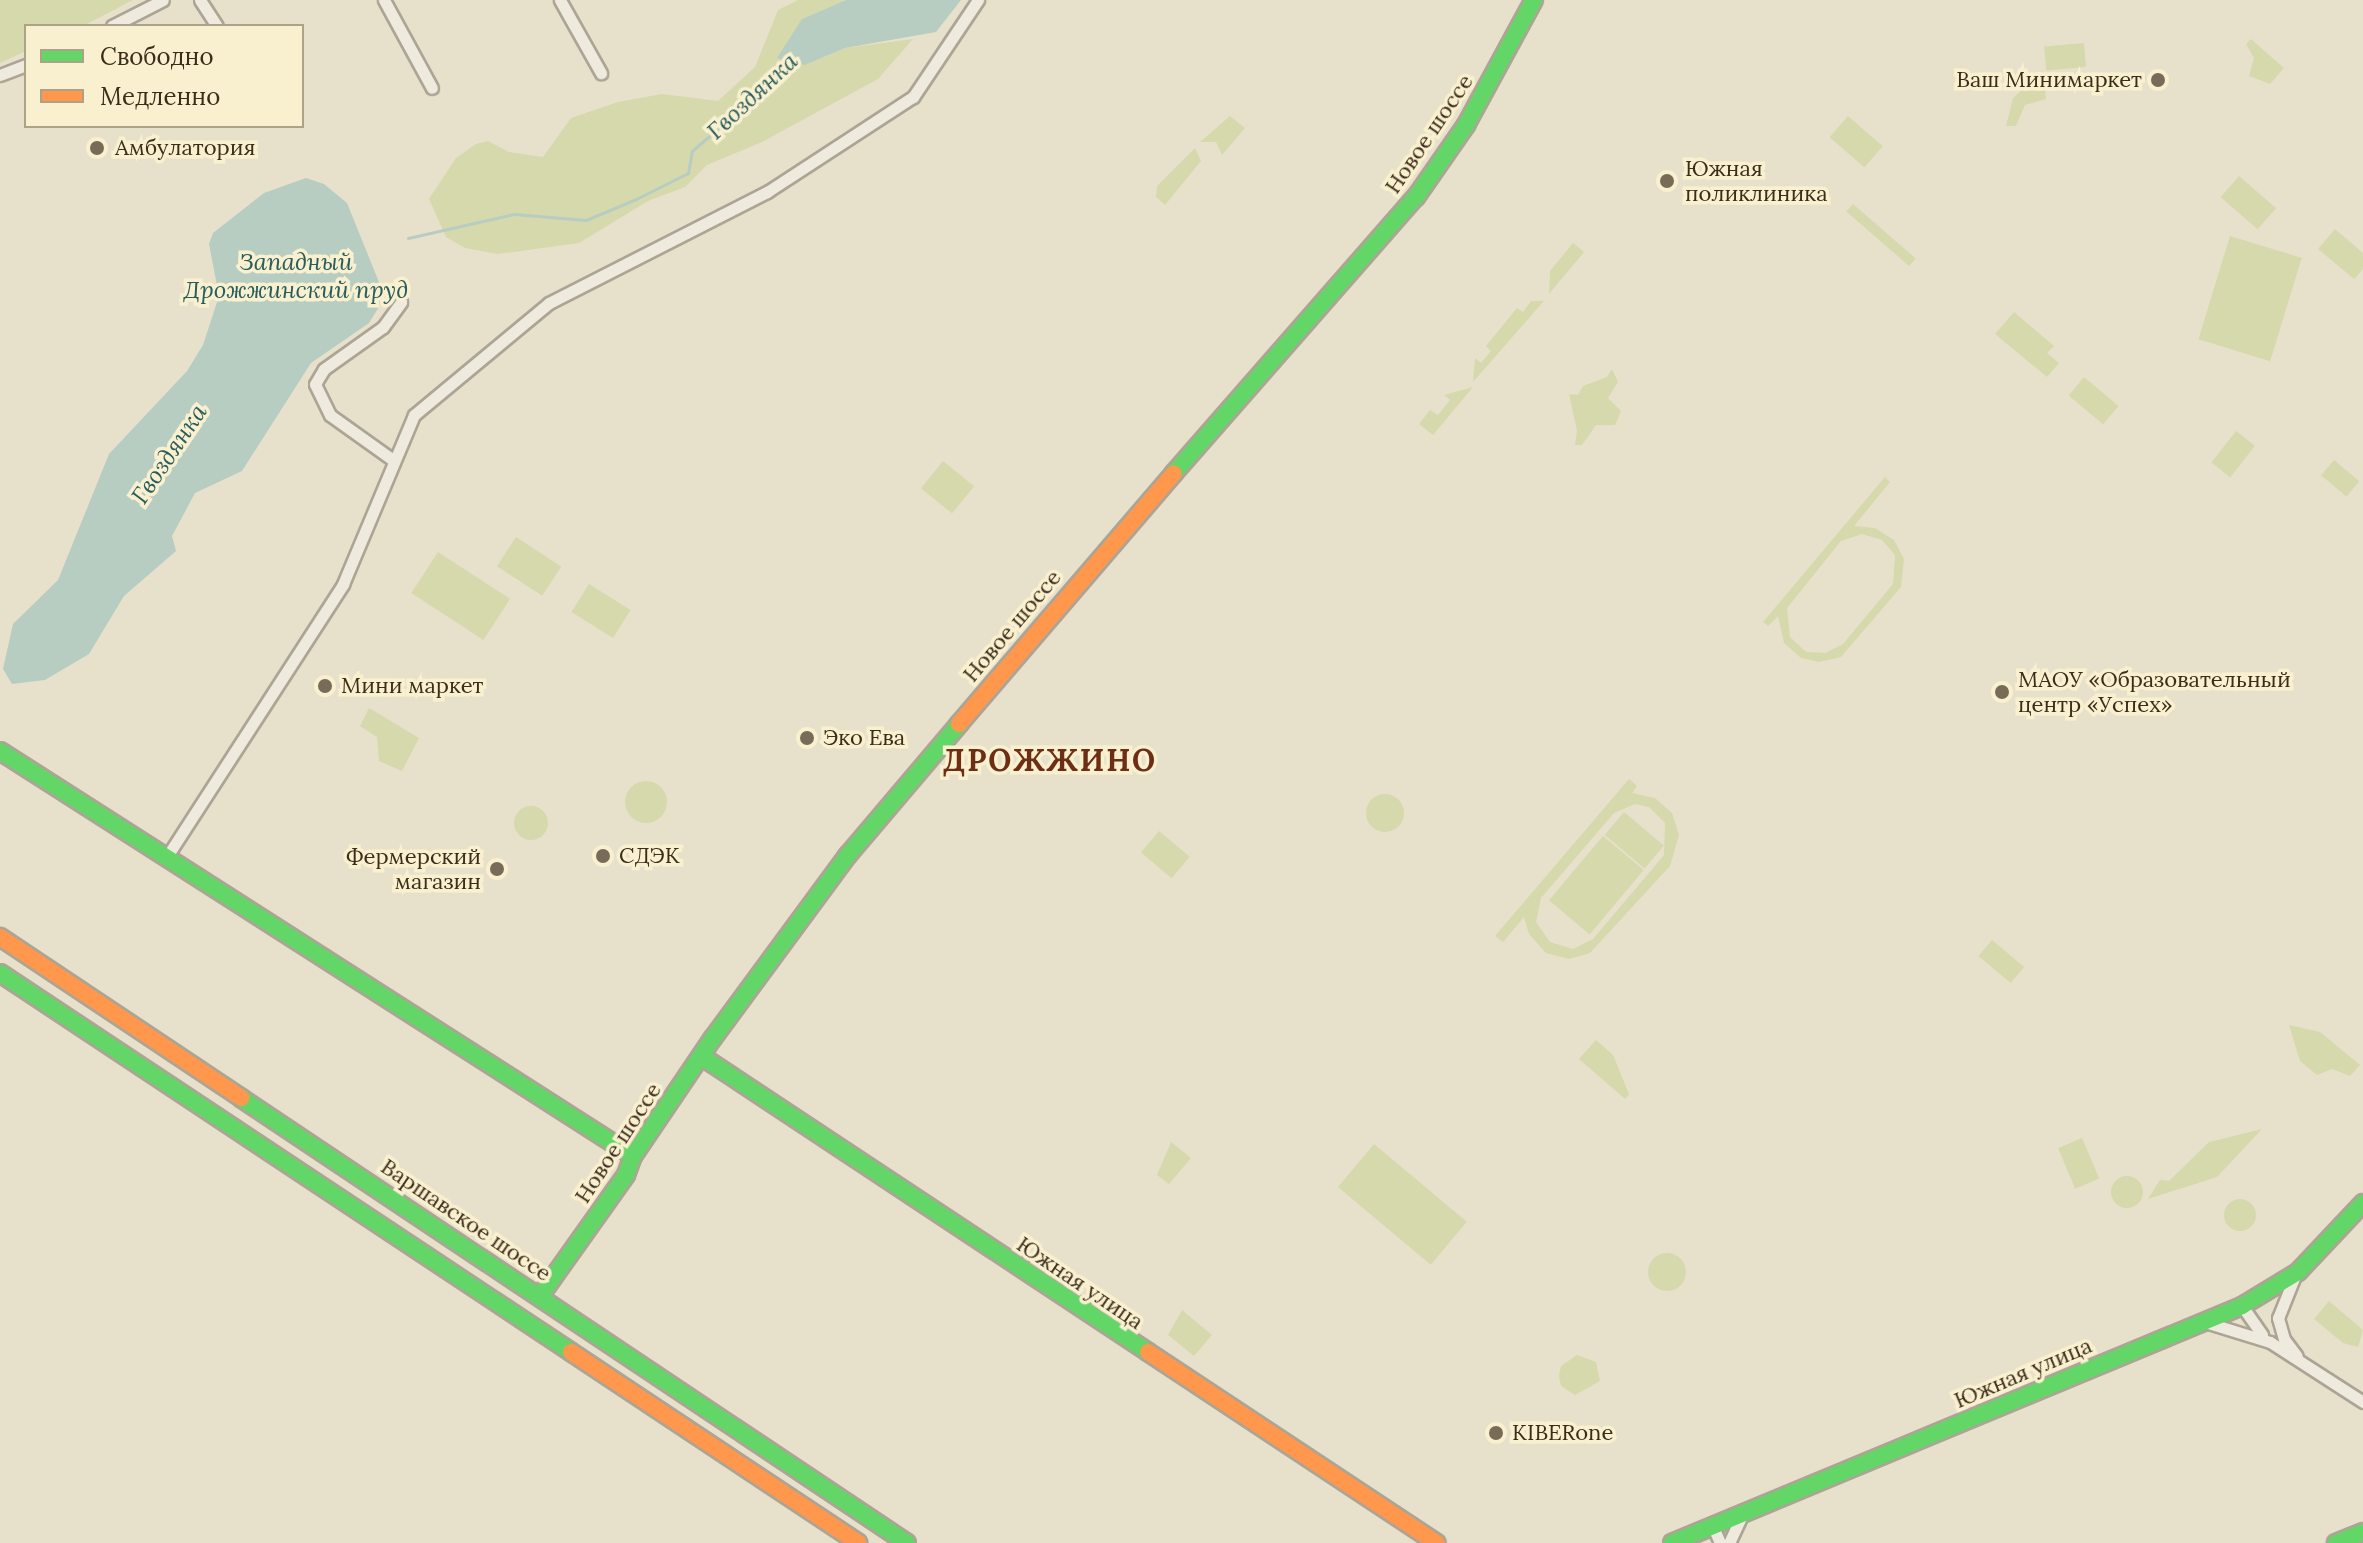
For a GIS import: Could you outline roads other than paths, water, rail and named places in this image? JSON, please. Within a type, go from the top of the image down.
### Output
[{"type":"street","points":[[116,24],[163,0]]},
{"type":"street","points":[[200,0],[216,24]]},
{"type":"street","points":[[384,0],[432,88]]},
{"type":"street","points":[[560,0],[601,73]]},
{"type":"street","points":[[166,858],[343,584],[372,526],[393,460],[414,415],[549,303],[767,192],[913,97],[978,0]]},
{"type":"street","name":"Новое шоссе","points":[[540,1296],[626,1175],[633,1156],[701,1056],[848,855],[1105,552],[1416,197],[1466,125],[1534,0]]},
{"type":"street","points":[[0,75],[24,66]]},
{"type":"street","points":[[393,460],[330,415],[315,384],[324,369],[383,327],[401,302]]},
{"type":"street","points":[[0,751],[633,1156]]},
{"type":"street","name":"Варшавское шоссе","points":[[0,937],[907,1543]]},
{"type":"street","points":[[0,973],[858,1543]]},
{"type":"street","name":"Южная улица","points":[[701,1056],[1437,1543]]},
{"type":"street","name":"Южная улица","points":[[1676,1542],[2242,1306],[2298,1272],[2363,1203]]},
{"type":"street","points":[[2298,1272],[2286,1289],[2278,1318],[2284,1339],[2309,1367]]},
{"type":"street","points":[[2242,1306],[2270,1342]]},
{"type":"street","points":[[2204,1322],[2270,1342],[2363,1402]]},
{"type":"street","points":[[1729,1543],[1742,1514]]},
{"type":"street","points":[[1713,1527],[1720,1543]]},
{"type":"street","points":[[2336,1543],[2363,1532]]},
{"type":"street","points":[[1676,1542],[1701,1543]]},
{"type":"water","points":[[846,0],[961,0],[936,32],[845,48],[805,65],[777,58],[802,19]]},
{"type":"water","name":"Западный Дрожжинский пруд","points":[[306,178],[324,184],[347,203],[381,287],[379,307],[369,323],[311,363],[242,471],[195,493],[172,536],[176,551],[124,596],[89,654],[45,680],[12,684],[3,669],[13,624],[58,580],[109,454],[187,371],[203,345],[219,296],[209,244],[213,233],[264,193]]},
{"type":"waterway","name":"Гвоздянка","points":[[408,238],[514,214],[586,220],[636,199],[688,173],[692,151],[792,64]]},
{"type":"place","name":"Ваш Минимаркет","points":[[2158,80]]},
{"type":"place","name":"Амбулатория","points":[[97,148]]},
{"type":"place","name":"Южная поликлиника","points":[[1667,181]]},
{"type":"place","name":"Мини маркет","points":[[325,686]]},
{"type":"place","name":"МАОУ «Образовательный центр «Успех»","points":[[2002,692]]},
{"type":"place","name":"Эко Ева","points":[[807,738]]},
{"type":"place","name":"СДЭК","points":[[603,856]]},
{"type":"place","name":"Фермерский магазин","points":[[497,869]]},
{"type":"place","name":"KIBERone","points":[[1496,1433]]},
{"type":"district","name":"ДРОЖЖИНО","points":[[1050,760]]}]
